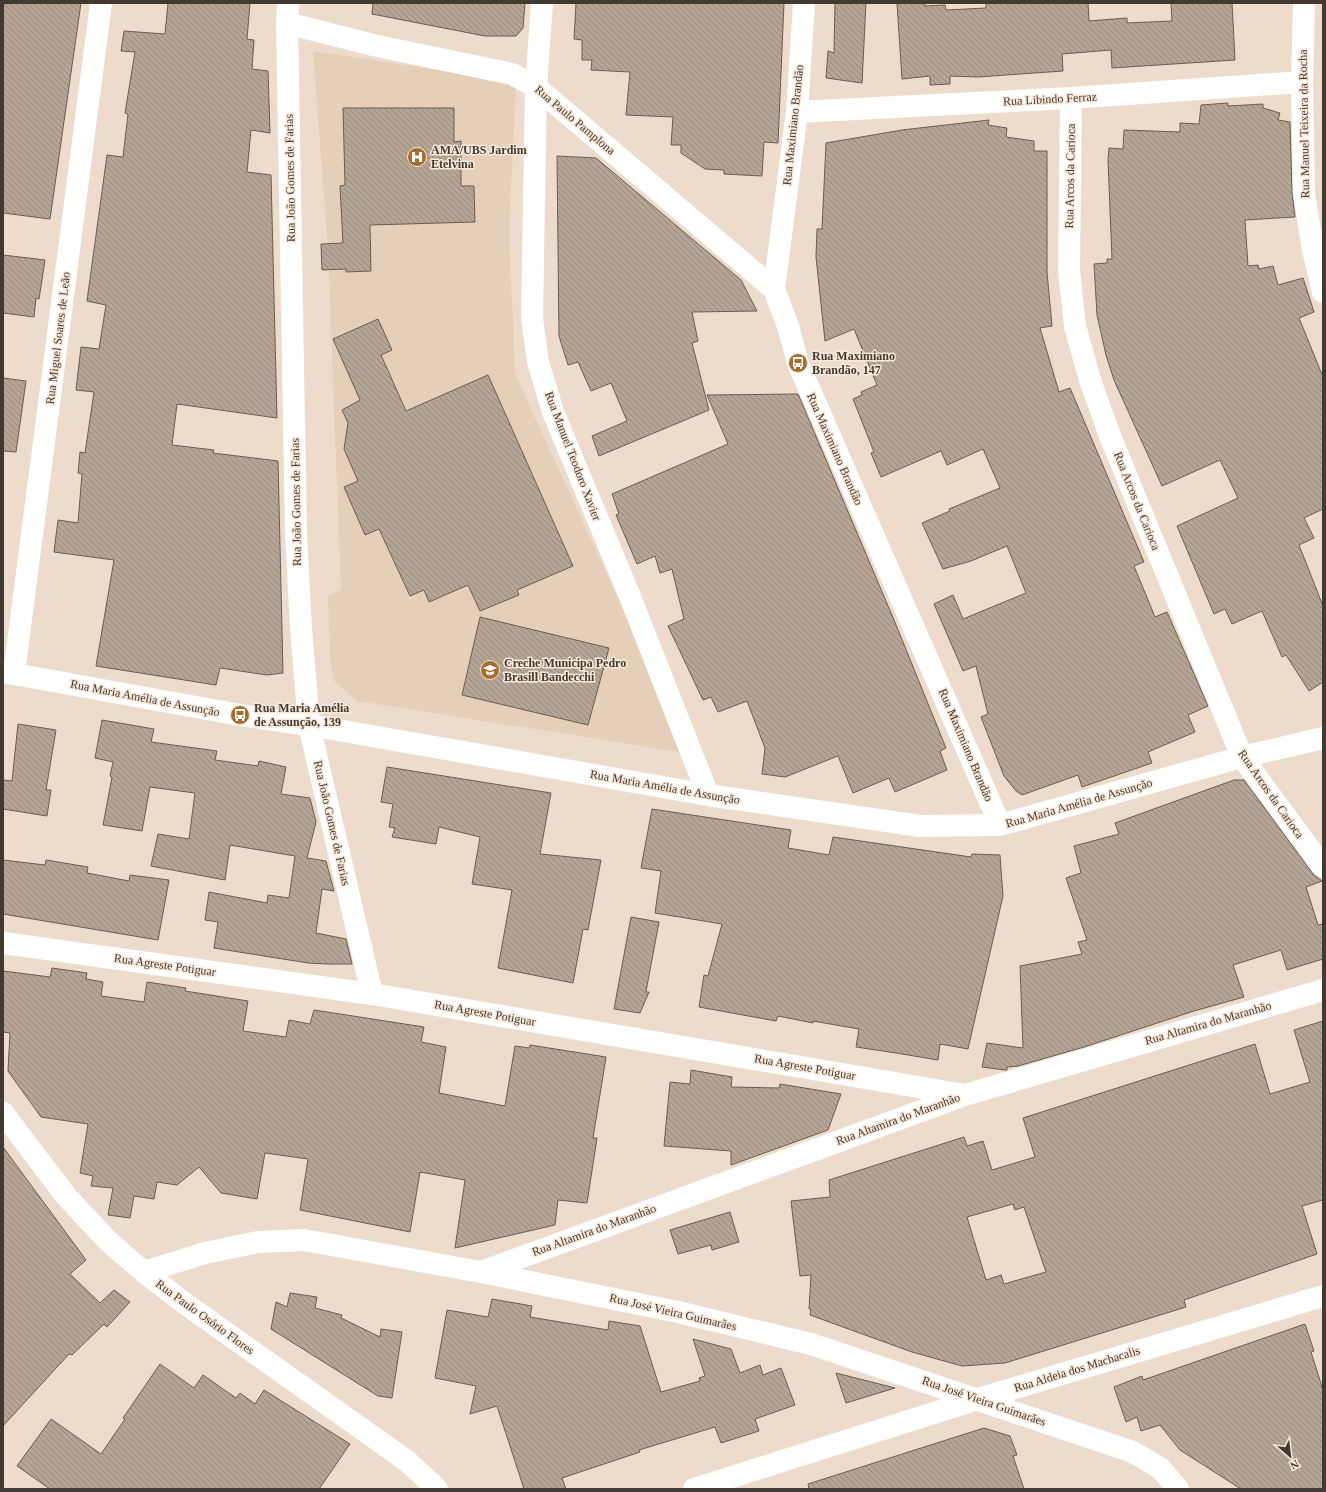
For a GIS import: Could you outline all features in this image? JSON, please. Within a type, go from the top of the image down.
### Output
[{"type":"street","name":"Rua Miguel Soares de Leão","points":[[8,673],[101,3]]},
{"type":"street","name":"Rua Manuel Teodoro Xavier","points":[[542,3],[536,87],[532,318],[538,362],[553,412],[629,594],[708,795]]},
{"type":"street","name":"Rua Maximiano Brandão","points":[[804,3],[797,112],[774,289],[788,326],[798,362],[1000,825]]},
{"type":"street","name":"Rua Manuel Teixeira da Rocha","points":[[1304,3],[1302,82],[1304,193],[1313,250],[1323,292]]},
{"type":"street","name":"Rua Paulo Pamplona","points":[[287,13],[373,45],[512,74],[536,87],[774,289]]},
{"type":"street","name":"Rua João Gomes de Farias","points":[[287,13],[296,534],[301,628],[309,725],[372,994]]},
{"type":"street","name":"Rua Libindo Ferraz","points":[[797,112],[1071,98],[1302,82]]},
{"type":"street","name":"Rua Arcos da Carioca","points":[[1071,98],[1069,270],[1078,334],[1090,380],[1110,436],[1242,757],[1323,867]]},
{"type":"street","name":"Rua Maria Amélia de Assunção","points":[[8,673],[240,716],[309,725],[708,795],[920,826],[1000,825],[1242,757],[1323,738]]},
{"type":"street","name":"Rua Agreste Potiguar","points":[[3,943],[372,994],[966,1095]]},
{"type":"street","name":"Rua Altamira do Maranhão","points":[[481,1272],[966,1095],[1323,990]]},
{"type":"street","name":"Rua Paulo Osório Flores","points":[[3,1113],[66,1196],[108,1241],[144,1272],[187,1305],[407,1461],[437,1489]]},
{"type":"street","name":"Rua José Vieira Guimarães","points":[[144,1272],[205,1253],[258,1242],[304,1240],[481,1272],[678,1312],[811,1344],[1132,1452],[1160,1468],[1178,1489]]},
{"type":"street","name":"Rua Aldeia dos Machacalis","points":[[694,1489],[978,1399],[1323,1296]]},
{"type":"shaded area","points":[[313,51],[516,82],[509,232],[515,374],[626,616],[680,752],[357,701],[334,681],[330,659],[328,596],[341,590],[328,248]]},
{"type":"building","points":[[3,3],[81,3],[50,219],[3,213]]},
{"type":"building","points":[[168,3],[250,3],[247,39],[254,40],[252,69],[268,71],[270,133],[251,130],[247,172],[271,175],[277,418],[177,404],[172,445],[214,450],[213,453],[278,461],[283,673],[267,675],[220,668],[216,685],[96,666],[114,560],[54,552],[58,520],[78,523],[82,474],[78,473],[80,452],[85,453],[94,392],[76,390],[81,347],[99,349],[106,305],[87,301],[107,155],[123,157],[128,114],[125,113],[135,52],[121,51],[124,31],[165,34]]},
{"type":"building","points":[[373,3],[525,3],[523,28],[516,36],[485,36],[372,14]]},
{"type":"building","points":[[576,3],[784,3],[778,143],[764,142],[762,176],[724,174],[724,170],[705,169],[681,153],[681,145],[671,145],[673,117],[626,115],[630,72],[591,70],[592,60],[582,60],[582,40],[574,39]]},
{"type":"building","points":[[835,3],[866,3],[862,83],[826,78],[828,51],[834,53]]},
{"type":"building","points":[[897,3],[925,3],[925,6],[945,5],[946,10],[986,8],[986,3],[1088,3],[1089,21],[1127,18],[1127,23],[1172,21],[1171,3],[1232,3],[1235,60],[1112,68],[1111,50],[1062,54],[1063,71],[978,77],[950,76],[950,84],[930,85],[930,76],[902,79]]},
{"type":"building","points":[[1228,103],[1228,106],[1263,104],[1263,108],[1280,113],[1278,120],[1290,122],[1292,193],[1295,217],[1245,220],[1248,266],[1258,265],[1259,269],[1273,266],[1278,285],[1303,278],[1314,312],[1299,318],[1323,377],[1323,509],[1304,518],[1314,538],[1299,545],[1323,606],[1323,682],[1309,691],[1286,655],[1282,657],[1262,611],[1232,624],[1225,609],[1214,614],[1177,526],[1238,498],[1220,460],[1162,486],[1114,380],[1106,355],[1097,315],[1094,264],[1107,263],[1107,259],[1112,259],[1108,160],[1109,148],[1123,149],[1124,130],[1180,132],[1180,123],[1199,124],[1201,105]]},
{"type":"building","points":[[343,108],[454,108],[454,142],[461,141],[461,186],[474,186],[475,222],[370,225],[371,271],[346,272],[346,269],[322,270],[321,244],[343,243],[340,186],[345,185]]},
{"type":"building","points":[[989,120],[988,125],[1007,128],[1006,137],[1034,141],[1034,151],[1047,151],[1047,272],[1052,326],[1040,328],[1059,392],[1070,388],[1144,562],[1134,566],[1155,617],[1167,612],[1208,706],[1188,715],[1195,732],[1148,752],[1152,763],[1082,787],[1078,775],[1022,795],[1016,791],[1004,776],[981,717],[988,714],[976,666],[963,671],[934,604],[953,595],[963,619],[1026,593],[1007,546],[971,561],[943,569],[922,523],[950,511],[949,509],[1000,488],[983,449],[947,465],[941,451],[881,477],[871,453],[874,452],[853,399],[862,395],[861,392],[877,385],[854,329],[825,341],[816,257],[817,229],[822,229],[826,143],[902,130]]},
{"type":"building","points":[[557,156],[596,158],[741,280],[757,311],[692,312],[698,341],[692,343],[709,410],[599,456],[592,436],[627,421],[611,383],[591,391],[578,362],[568,365],[559,336]]},
{"type":"building","points":[[3,255],[45,260],[39,299],[36,298],[34,317],[3,313]]},
{"type":"building","points":[[378,319],[392,350],[381,355],[406,411],[488,375],[573,566],[517,590],[519,595],[480,611],[468,585],[429,602],[424,590],[410,596],[379,529],[365,535],[344,487],[358,481],[344,449],[348,423],[342,410],[360,400],[333,339]]},
{"type":"building","points":[[3,378],[26,381],[16,452],[3,451]]},
{"type":"building","points":[[798,394],[894,620],[946,748],[940,751],[947,770],[895,792],[889,778],[853,793],[838,756],[785,777],[762,774],[765,748],[747,701],[718,712],[711,697],[703,700],[668,626],[684,619],[672,569],[660,573],[655,556],[637,564],[616,515],[619,514],[612,494],[728,444],[707,395]]},
{"type":"building","points":[[480,617],[609,648],[588,725],[462,695]]},
{"type":"building","points":[[102,720],[154,729],[151,742],[217,751],[215,760],[258,766],[259,761],[286,767],[281,794],[310,798],[316,822],[307,858],[326,861],[334,891],[322,889],[316,933],[346,939],[352,964],[308,963],[214,948],[218,922],[205,920],[209,892],[267,903],[268,895],[289,898],[295,856],[230,845],[225,880],[151,866],[158,834],[189,839],[195,793],[150,787],[142,831],[103,825],[112,777],[110,776],[113,762],[95,758]]},
{"type":"building","points":[[18,724],[56,730],[46,790],[51,790],[47,816],[3,809],[3,780],[12,781]]},
{"type":"building","points":[[387,767],[551,793],[540,854],[601,860],[588,930],[583,929],[573,983],[498,968],[512,890],[472,884],[480,837],[439,827],[436,844],[392,837],[395,828],[389,827],[393,804],[381,802]]},
{"type":"building","points":[[1234,780],[1244,780],[1313,874],[1322,881],[1306,887],[1318,925],[1323,924],[1323,959],[1287,970],[1281,950],[1233,965],[1244,997],[1194,1011],[1084,1047],[1018,1066],[1007,1067],[1007,1070],[982,1067],[987,1043],[1023,1048],[1020,966],[1082,954],[1078,942],[1087,940],[1066,878],[1081,873],[1074,846],[1119,834],[1115,823]]},
{"type":"building","points":[[652,809],[791,830],[788,848],[829,855],[833,837],[971,857],[972,854],[1000,855],[1003,896],[968,1049],[940,1044],[938,1060],[856,1047],[859,1029],[813,1021],[813,1023],[778,1016],[776,1021],[699,1007],[704,975],[708,976],[722,924],[655,913],[661,871],[641,868]]},
{"type":"building","points":[[3,860],[45,865],[46,860],[88,867],[87,873],[129,881],[130,875],[169,880],[158,940],[3,914]]},
{"type":"building","points":[[631,917],[659,922],[646,992],[649,992],[640,1013],[614,1009]]},
{"type":"building","points":[[52,968],[87,973],[86,979],[103,982],[101,996],[144,1002],[147,982],[186,988],[185,991],[248,1001],[243,1031],[286,1037],[289,1020],[310,1024],[314,1010],[424,1027],[421,1042],[446,1047],[439,1093],[505,1106],[515,1046],[529,1048],[530,1045],[606,1057],[593,1138],[597,1138],[587,1203],[558,1200],[555,1225],[455,1248],[465,1180],[420,1172],[410,1232],[300,1210],[308,1159],[265,1153],[257,1199],[221,1193],[199,1167],[177,1185],[157,1182],[154,1199],[134,1196],[130,1218],[108,1215],[113,1188],[91,1186],[93,1176],[80,1173],[88,1124],[41,1117],[8,1071],[10,1033],[3,1032],[3,971],[50,977]]},
{"type":"building","points":[[1323,1021],[1323,1200],[1302,1206],[1317,1254],[1184,1300],[1186,1307],[1005,1363],[962,1366],[912,1352],[810,1315],[811,1275],[800,1276],[791,1201],[830,1197],[829,1180],[964,1137],[967,1146],[983,1141],[992,1170],[1035,1157],[1023,1118],[1255,1044],[1270,1094],[1310,1082],[1294,1030]],"holes":[[[1013,1204],[1015,1210],[1024,1207],[1046,1272],[1004,1284],[1001,1275],[986,1280],[967,1217]]]},
{"type":"building","points":[[691,1070],[732,1077],[731,1087],[779,1088],[780,1084],[841,1094],[828,1130],[731,1165],[731,1151],[664,1146],[670,1082],[690,1084]]},
{"type":"building","points":[[3,1147],[86,1260],[70,1274],[100,1303],[114,1290],[130,1302],[107,1327],[104,1324],[72,1355],[69,1354],[3,1426]]},
{"type":"building","points":[[730,1212],[739,1242],[712,1250],[711,1245],[678,1254],[670,1230]]},
{"type":"building","points":[[290,1293],[317,1297],[315,1308],[342,1315],[341,1318],[380,1337],[381,1329],[402,1332],[392,1398],[378,1396],[271,1329],[276,1302],[287,1307]]},
{"type":"building","points":[[492,1299],[532,1306],[530,1317],[608,1330],[609,1321],[640,1326],[661,1392],[700,1381],[699,1378],[705,1376],[693,1339],[731,1349],[740,1373],[760,1365],[763,1375],[781,1368],[795,1405],[755,1419],[759,1431],[721,1443],[715,1427],[639,1450],[640,1452],[562,1478],[566,1489],[524,1489],[497,1406],[470,1414],[476,1386],[435,1378],[447,1310],[488,1317]]},
{"type":"building","points":[[1305,1324],[1314,1351],[1311,1352],[1323,1390],[1323,1489],[1241,1489],[1180,1450],[1160,1425],[1141,1431],[1137,1417],[1126,1422],[1114,1387],[1142,1376],[1143,1380]]},
{"type":"building","points":[[160,1364],[194,1388],[203,1375],[236,1398],[240,1393],[255,1404],[264,1390],[350,1444],[319,1489],[50,1489],[17,1466],[51,1419],[101,1454],[125,1419],[123,1418]]},
{"type":"building","points":[[836,1373],[895,1388],[846,1403]]},
{"type":"building","points":[[984,1428],[1010,1436],[1017,1455],[1013,1456],[1024,1489],[809,1489],[808,1484]]},
{"type":"place","name":"AMA/UBS Jardim Etelvina","points":[[417,157]]},
{"type":"place","name":"Rua Maximiano Brandão, 147","points":[[798,363]]},
{"type":"place","name":"Creche Municipa Pedro Brasill Bandecchi","points":[[490,670]]},
{"type":"place","name":"Rua Maria Amélia de Assunção, 139","points":[[240,715]]}]
